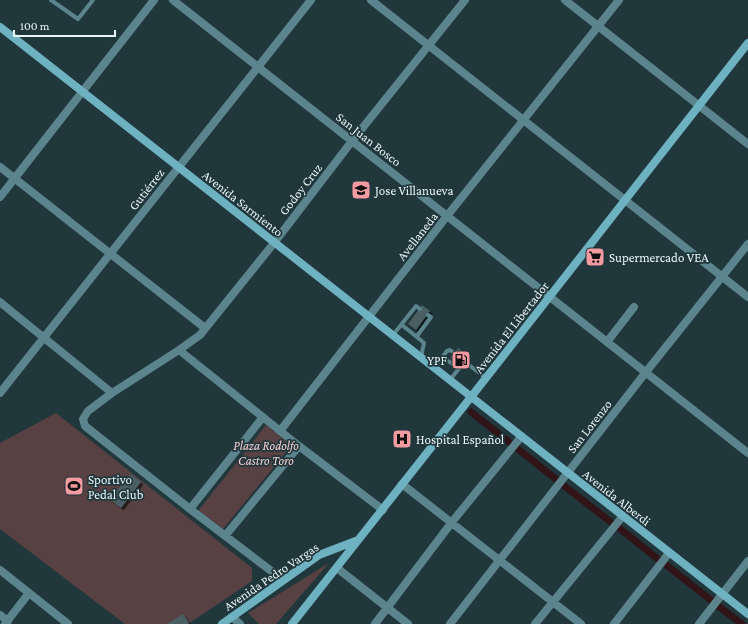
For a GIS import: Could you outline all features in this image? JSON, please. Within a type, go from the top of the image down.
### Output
[{"type":"main road","name":"Avenida Sarmiento","points":[[0,27],[471,397]]},
{"type":"main road","name":"Avenida El Libertador","points":[[292,624],[383,510],[748,43]]},
{"type":"main road","name":"Avenida Alberdi","points":[[471,397],[748,614]]},
{"type":"main road","name":"Avenida Pedro Vargas","points":[[222,624],[319,555],[358,540]]},
{"type":"street","points":[[0,197],[154,0]]},
{"type":"street","name":"San Juan Bosco","points":[[173,0],[748,453]]},
{"type":"street","name":"Gutiérrez","points":[[0,393],[311,0]]},
{"type":"street","points":[[371,0],[748,297]]},
{"type":"street","name":"Godoy Cruz","points":[[190,509],[85,426],[83,419],[88,411],[112,393],[200,335],[465,0]]},
{"type":"street","points":[[565,0],[748,144]]},
{"type":"street","name":"Avellaneda","points":[[280,431],[447,216],[619,0]]},
{"type":"street","points":[[0,167],[205,328]]},
{"type":"street","name":"San Lorenzo","points":[[450,624],[646,372],[748,244]]},
{"type":"street","points":[[0,302],[112,393]]},
{"type":"street","points":[[607,342],[634,307]]},
{"type":"street","points":[[179,350],[299,446],[383,510]]},
{"type":"street","points":[[263,417],[190,509],[283,580]]},
{"type":"street","points":[[375,624],[452,522],[521,437]]},
{"type":"street","points":[[226,536],[299,446]]},
{"type":"street","points":[[402,484],[582,624]]},
{"type":"street","points":[[535,624],[622,516]]},
{"type":"street","points":[[614,624],[669,553]]},
{"type":"street","points":[[699,624],[748,561]]},
{"type":"street","points":[[337,568],[408,624]]},
{"type":"street","points":[[0,570],[68,624]]},
{"type":"street","points":[[0,615],[7,622],[29,593]]},
{"type":"street","points":[[232,617],[240,624]]},
{"type":"lane","points":[[51,0],[78,19],[90,1]]},
{"type":"lane","points":[[393,336],[409,319],[416,306],[420,308]]},
{"type":"lane","points":[[417,336],[421,327],[430,317],[428,315]]},
{"type":"lane","points":[[402,326],[417,336],[424,343],[421,357]]},
{"type":"lane","points":[[434,368],[448,350],[454,353]]},
{"type":"lane","points":[[443,357],[459,369]]},
{"type":"lane","points":[[450,381],[459,369],[463,360],[486,378]]},
{"type":"green space","name":"Sportivo Pedal Club","points":[[56,413],[252,568],[252,581],[188,624],[125,624],[0,529],[0,443]]},
{"type":"green space","name":"Plaza Rodolfo Castro Toro","points":[[266,425],[292,445],[223,529],[198,511]]},
{"type":"green space","points":[[329,563],[276,624],[259,624],[248,613]]},
{"type":"building","points":[[422,305],[430,311],[416,330],[408,324]]},
{"type":"building","points":[[458,348],[466,353],[458,364],[450,358]]},
{"type":"building","points":[[131,474],[141,482],[121,508],[110,499]]},
{"type":"building","points":[[183,614],[189,623],[188,624],[167,624]]},
{"type":"waterway","points":[[471,412],[509,442]]},
{"type":"waterway","points":[[518,449],[557,480]]},
{"type":"waterway","points":[[563,485],[612,523]]},
{"type":"waterway","points":[[618,527],[659,560]]},
{"type":"waterway","points":[[665,564],[712,601]]},
{"type":"waterway","points":[[718,606],[742,624]]},
{"type":"place","name":"Jose Villanueva","points":[[361,190]]},
{"type":"place","name":"Supermercado VEA","points":[[595,257]]},
{"type":"place","name":"YPF","points":[[461,360]]},
{"type":"place","name":"Hospital Español","points":[[402,439]]},
{"type":"place","name":"Sportivo Pedal Club","points":[[74,486]]}]
